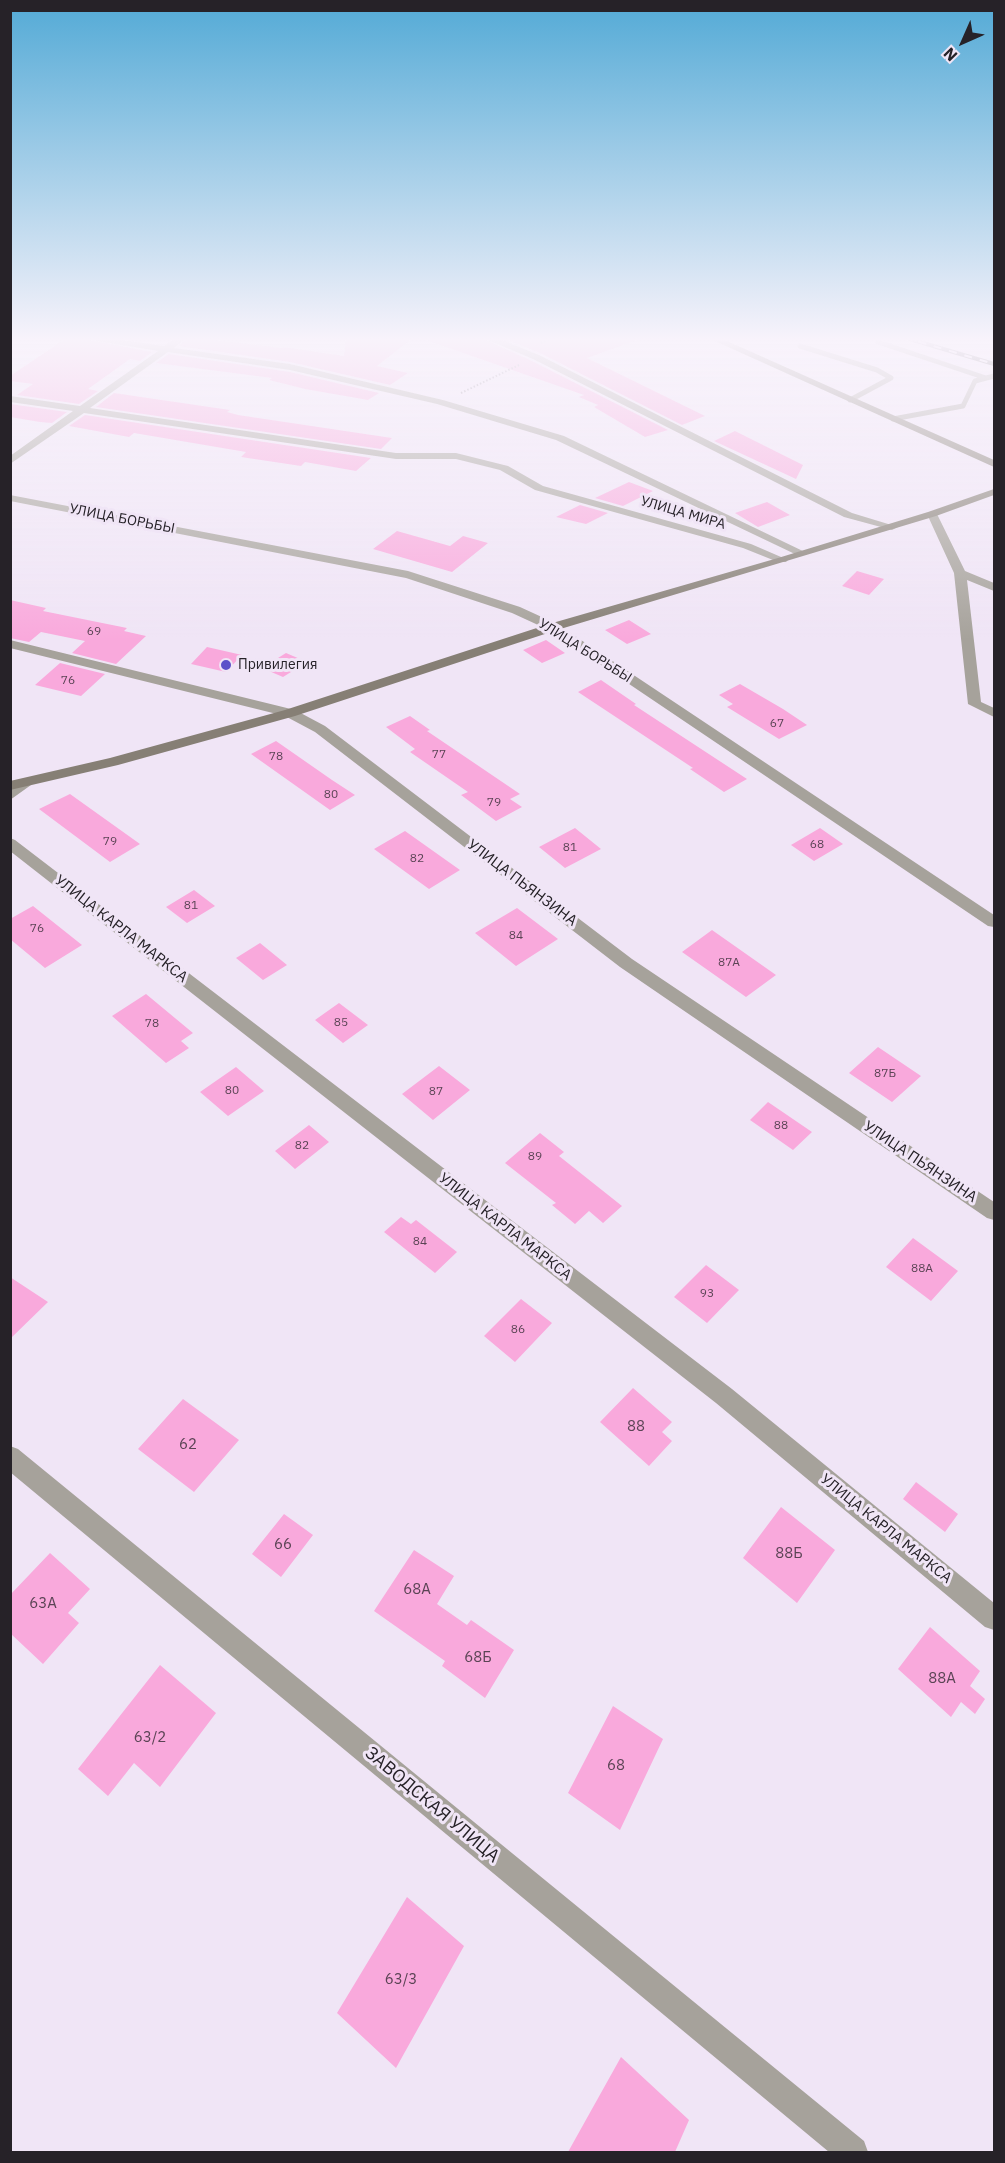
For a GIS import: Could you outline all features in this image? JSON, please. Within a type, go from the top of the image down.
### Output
[{"type":"street","points":[[10,461],[42,438]]},
{"type":"street","name":"УЛИЦА МИРА","points":[[272,438],[396,456],[456,456],[504,468],[540,488],[747,546],[783,560]]},
{"type":"street","points":[[560,438],[801,553]]},
{"type":"street","points":[[696,438],[848,515],[892,526]]},
{"type":"street","points":[[936,438],[994,464]]},
{"type":"street","points":[[10,786],[113,762],[290,713],[553,627],[783,560],[932,514],[994,492]]},
{"type":"street","name":"УЛИЦА БОРЬБЫ","points":[[10,498],[408,575],[490,600],[553,627],[994,922]]},
{"type":"street","points":[[932,514],[960,573],[975,704],[994,713]]},
{"type":"street","points":[[960,573],[994,587]]},
{"type":"street","name":"УЛИЦА ПЬЯНЗИНА","points":[[10,644],[290,713],[320,729],[626,963],[994,1212]]},
{"type":"street","points":[[10,796],[26,782]]},
{"type":"street","name":"УЛИЦА КАРЛА МАРКСА","points":[[10,843],[714,1389],[994,1618]]},
{"type":"street","name":"ЗАВОДСКАЯ УЛИЦА","points":[[10,1457],[853,2152]]},
{"type":"building","points":[[163,438],[238,438],[371,458],[356,471],[305,462],[301,466],[241,457],[246,452]]},
{"type":"building","points":[[306,438],[392,438],[381,449]]},
{"type":"building","points":[[720,438],[749,438],[803,465],[796,479],[714,441]]},
{"type":"building","points":[[629,482],[653,491],[623,506],[595,498]]},
{"type":"building","points":[[767,502],[790,515],[758,527],[735,513]]},
{"type":"building","points":[[580,505],[608,513],[586,524],[556,517]]},
{"type":"building","points":[[397,531],[450,546],[463,536],[488,543],[452,572],[373,549]]},
{"type":"building","points":[[857,571],[884,579],[869,595],[842,586]]},
{"type":"building","points":[[10,600],[46,608],[43,611],[127,628],[124,631],[146,636],[116,664],[72,653],[85,641],[41,632],[29,642],[10,638]]},
{"type":"building","points":[[629,620],[651,634],[627,644],[605,630]]},
{"type":"building","points":[[546,640],[565,653],[542,663],[523,650]]},
{"type":"building","points":[[207,647],[242,655],[226,672],[191,664]]},
{"type":"building","points":[[286,653],[307,662],[283,677],[262,668]]},
{"type":"building","points":[[60,663],[105,674],[81,696],[35,685]]},
{"type":"building","points":[[601,680],[636,704],[634,705],[747,779],[724,792],[690,769],[693,768],[578,692]]},
{"type":"building","points":[[740,684],[807,725],[779,739],[727,707],[733,704],[719,695]]},
{"type":"building","points":[[410,716],[430,730],[427,731],[520,794],[510,799],[522,807],[496,821],[461,795],[468,792],[410,752],[415,749],[386,727]]},
{"type":"building","points":[[276,741],[355,795],[330,810],[251,754]]},
{"type":"building","points":[[70,794],[140,844],[110,862],[39,809]]},
{"type":"building","points":[[575,828],[601,849],[565,868],[539,847]]},
{"type":"building","points":[[820,828],[843,844],[814,861],[791,845]]},
{"type":"building","points":[[405,831],[460,870],[429,889],[374,849]]},
{"type":"building","points":[[194,890],[215,906],[187,923],[166,907]]},
{"type":"building","points":[[33,906],[82,945],[45,968],[10,939],[10,919]]},
{"type":"building","points":[[517,908],[558,939],[516,966],[475,933]]},
{"type":"building","points":[[712,930],[776,975],[746,997],[682,952]]},
{"type":"building","points":[[260,943],[287,965],[263,980],[236,958]]},
{"type":"building","points":[[146,994],[193,1033],[181,1041],[189,1048],[166,1063],[112,1016]]},
{"type":"building","points":[[339,1003],[368,1025],[343,1043],[315,1020]]},
{"type":"building","points":[[878,1047],[921,1076],[892,1102],[849,1073]]},
{"type":"building","points":[[439,1066],[470,1090],[433,1120],[402,1094]]},
{"type":"building","points":[[236,1067],[264,1091],[228,1116],[200,1092]]},
{"type":"building","points":[[768,1102],[812,1132],[793,1150],[750,1120]]},
{"type":"building","points":[[309,1125],[329,1142],[295,1169],[275,1151]]},
{"type":"building","points":[[540,1133],[564,1152],[559,1156],[622,1206],[603,1223],[589,1211],[575,1224],[552,1205],[556,1203],[505,1163]]},
{"type":"building","points":[[401,1217],[411,1224],[416,1220],[457,1252],[435,1273],[384,1232]]},
{"type":"building","points":[[913,1238],[958,1271],[931,1301],[886,1267]]},
{"type":"building","points":[[706,1265],[739,1290],[707,1323],[674,1297]]},
{"type":"building","points":[[10,1277],[48,1302],[10,1339]]},
{"type":"building","points":[[521,1299],[552,1323],[515,1362],[484,1336]]},
{"type":"building","points":[[633,1388],[672,1422],[662,1432],[672,1441],[649,1466],[600,1422]]},
{"type":"building","points":[[183,1399],[239,1440],[194,1492],[138,1449]]},
{"type":"building","points":[[916,1482],[958,1514],[945,1532],[903,1499]]},
{"type":"building","points":[[781,1507],[835,1550],[797,1603],[743,1558]]},
{"type":"building","points":[[284,1514],[313,1535],[281,1577],[252,1554]]},
{"type":"building","points":[[414,1550],[454,1576],[437,1604],[467,1625],[471,1620],[514,1650],[485,1698],[442,1666],[445,1661],[374,1611]]},
{"type":"building","points":[[50,1553],[90,1589],[68,1613],[79,1623],[43,1664],[10,1633],[10,1595]]},
{"type":"building","points":[[930,1627],[980,1671],[970,1686],[985,1699],[975,1714],[961,1702],[951,1717],[898,1669]]},
{"type":"building","points":[[160,1665],[216,1713],[160,1787],[134,1763],[108,1796],[78,1769]]},
{"type":"building","points":[[613,1706],[663,1739],[620,1830],[568,1793]]},
{"type":"building","points":[[407,1897],[464,1946],[396,2068],[337,2013]]},
{"type":"building","points":[[621,2057],[689,2120],[675,2152],[568,2152]]},
{"type":"place","name":"Привилегия","points":[[226,665]]}]
